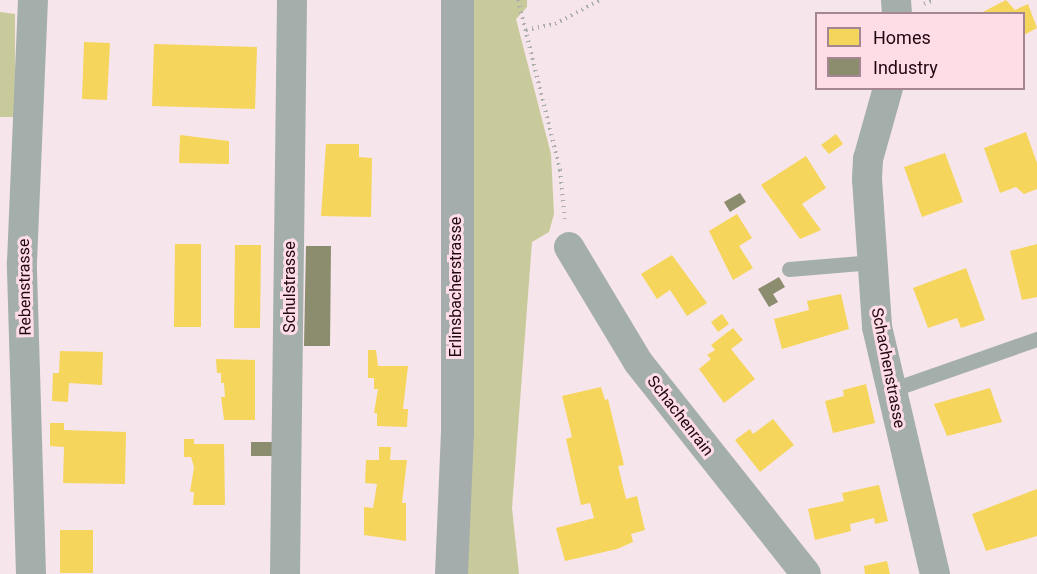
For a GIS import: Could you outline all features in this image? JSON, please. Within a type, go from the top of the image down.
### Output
[{"type":"main road","name":"Erlinsbacherstrasse","points":[[451,574],[457,433],[457,0]]},
{"type":"street","name":"Rebenstrasse","points":[[31,574],[22,262],[33,0]]},
{"type":"street","name":"Schulstrasse","points":[[285,574],[292,0]]},
{"type":"street","name":"Schachenstrasse","points":[[887,90],[868,159],[877,327],[934,574]]},
{"type":"street","name":"Schachenrain","points":[[569,247],[638,362],[806,574]]},
{"type":"lane","points":[[789,269],[873,262]]},
{"type":"lane","points":[[891,390],[1037,339]]},
{"type":"path","points":[[518,0],[560,170],[569,247]]},
{"type":"path","points":[[526,30],[555,24],[600,0]]},
{"type":"green space","points":[[468,0],[527,0],[527,7],[516,19],[551,154],[554,214],[549,232],[532,242],[512,508],[519,574],[462,574]]},
{"type":"green space","points":[[0,12],[15,14],[15,117],[0,117]]},
{"type":"building: Homes","points":[[1006,0],[1015,10],[1028,4],[1037,28],[1025,34],[1025,12],[983,12]]},
{"type":"building: Homes","points":[[84,42],[110,43],[107,100],[82,99]]},
{"type":"building: Homes","points":[[154,44],[257,47],[255,109],[152,106]]},
{"type":"building: Homes","points":[[1026,132],[1037,163],[1037,189],[1024,194],[1016,187],[1000,193],[984,148]]},
{"type":"building: Homes","points":[[836,134],[843,144],[829,154],[821,145]]},
{"type":"building: Homes","points":[[180,135],[229,141],[229,164],[179,163]]},
{"type":"building: Homes","points":[[326,144],[359,144],[359,157],[372,158],[371,217],[321,216]]},
{"type":"building: Homes","points":[[945,153],[963,202],[922,217],[904,167]]},
{"type":"building: Homes","points":[[806,156],[826,188],[802,204],[821,230],[800,239],[761,185]]},
{"type":"building: Homes","points":[[737,214],[752,238],[739,246],[753,268],[733,280],[709,231]]},
{"type":"building: Homes","points":[[175,244],[201,244],[201,327],[174,327]]},
{"type":"building: Homes","points":[[1037,244],[1037,297],[1022,300],[1010,251]]},
{"type":"building: Homes","points":[[235,245],[261,245],[260,328],[234,328]]},
{"type":"building: Homes","points":[[672,255],[707,303],[687,316],[670,290],[657,299],[641,274]]},
{"type":"building: Homes","points":[[966,268],[985,320],[961,328],[957,318],[928,328],[913,288]]},
{"type":"building: Homes","points":[[841,294],[849,329],[782,349],[774,319],[809,310],[807,301]]},
{"type":"building: Homes","points":[[722,314],[729,324],[718,332],[711,322]]},
{"type":"building: Homes","points":[[733,328],[743,340],[731,349],[755,379],[724,403],[699,369],[711,359],[707,355],[715,350],[711,345]]},
{"type":"building: Homes","points":[[368,350],[376,350],[378,366],[408,366],[403,409],[408,409],[407,427],[377,426],[377,413],[374,413],[378,389],[374,389],[374,378],[368,378]]},
{"type":"building: Homes","points":[[60,351],[103,352],[102,385],[69,383],[68,402],[52,401],[53,373],[59,373]]},
{"type":"building: Homes","points":[[216,359],[255,360],[255,420],[224,420],[221,397],[225,397],[224,383],[221,383],[221,373],[217,373]]},
{"type":"building: Homes","points":[[866,384],[875,423],[833,433],[825,401],[844,396],[843,390]]},
{"type":"building: Homes","points":[[601,387],[605,400],[608,399],[624,465],[618,466],[626,499],[637,496],[645,530],[631,534],[633,542],[617,549],[565,561],[556,528],[594,518],[590,503],[581,505],[566,439],[572,437],[562,396]]},
{"type":"building: Homes","points":[[990,388],[1002,422],[947,436],[934,404]]},
{"type":"building: Homes","points":[[773,419],[794,445],[760,472],[735,440],[750,429],[753,434]]},
{"type":"building: Homes","points":[[50,423],[64,423],[64,430],[126,432],[125,484],[63,483],[64,447],[50,446]]},
{"type":"building: Homes","points":[[184,439],[194,439],[194,444],[224,444],[225,505],[193,505],[194,492],[190,492],[194,467],[191,457],[184,457]]},
{"type":"building: Homes","points":[[379,447],[391,447],[390,460],[407,460],[402,503],[406,503],[406,541],[364,535],[364,507],[373,508],[377,484],[365,483],[366,460],[379,460]]},
{"type":"building: Homes","points":[[879,485],[888,521],[875,524],[874,518],[850,524],[851,531],[815,540],[808,509],[844,501],[842,493]]},
{"type":"building: Homes","points":[[1037,489],[1037,536],[986,551],[972,514]]},
{"type":"building: Homes","points":[[60,530],[93,530],[93,573],[60,573]]},
{"type":"building: Homes","points":[[887,561],[890,574],[865,574],[864,566]]},
{"type":"building: Industry","points":[[740,193],[746,202],[730,212],[724,202]]},
{"type":"building: Industry","points":[[306,246],[331,246],[330,346],[304,346]]},
{"type":"building: Industry","points":[[779,277],[785,287],[773,294],[778,302],[769,307],[758,289]]},
{"type":"building: Industry","points":[[251,442],[274,442],[274,456],[251,456]]}]
